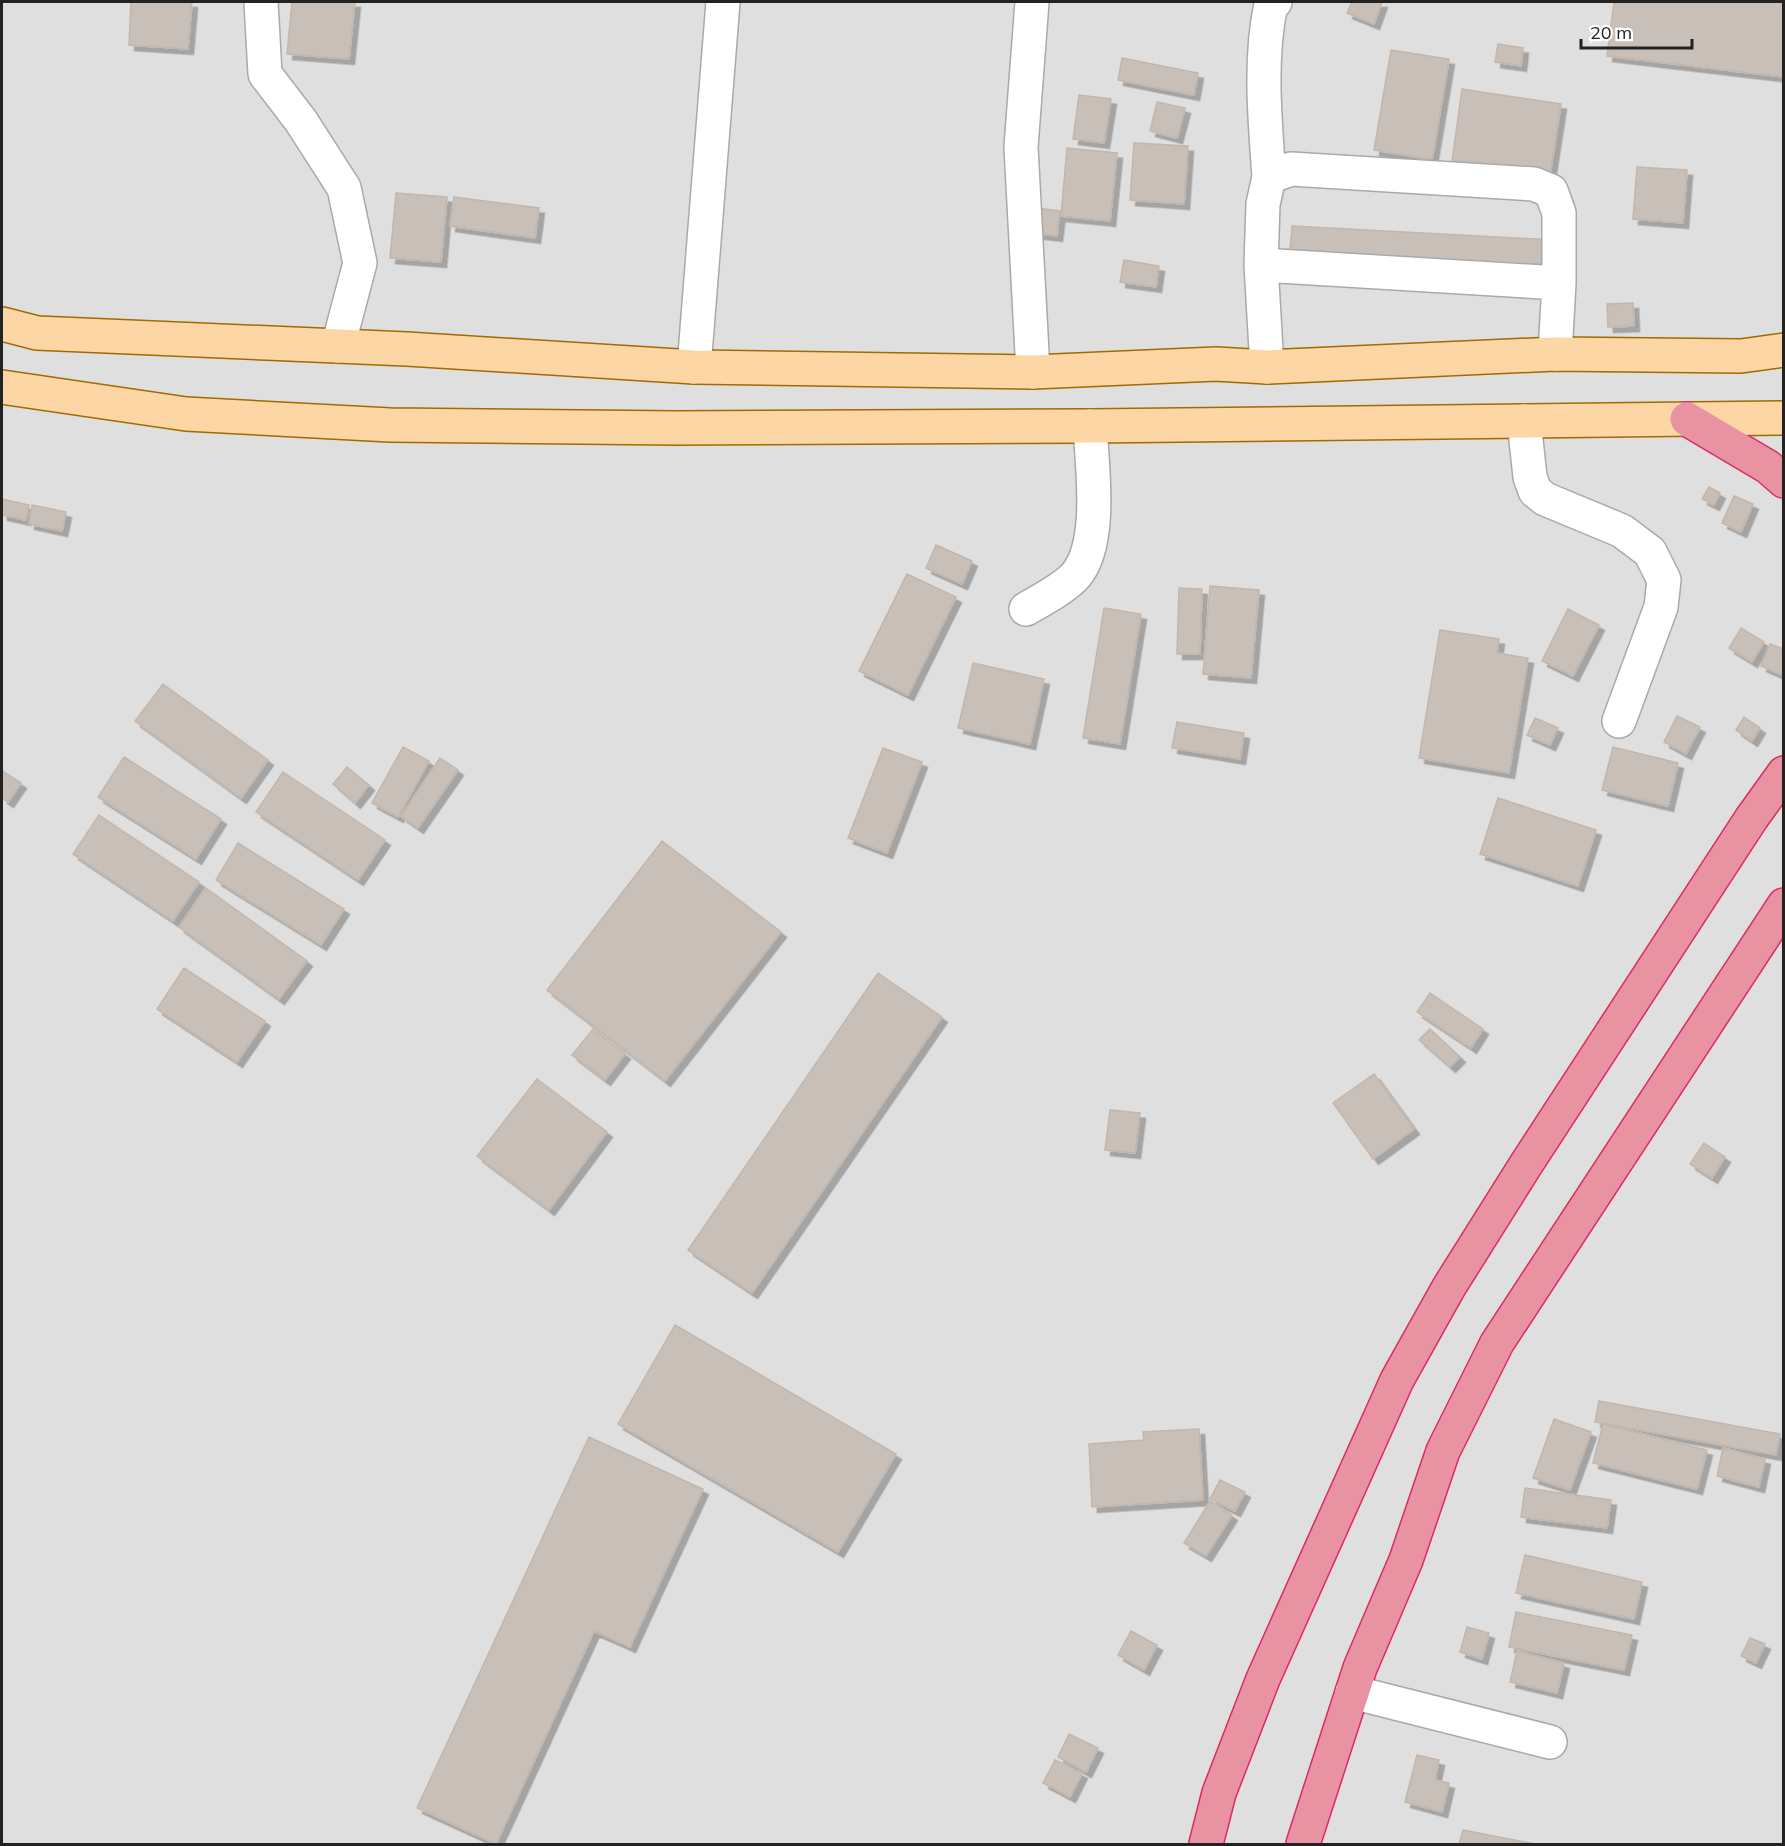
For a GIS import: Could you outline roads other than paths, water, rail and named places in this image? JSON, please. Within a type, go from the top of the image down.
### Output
[{"type":"highway","points":[[1687,419],[1768,467],[1784,481]]},
{"type":"highway","points":[[1206,1845],[1219,1793],[1263,1679],[1397,1380],[1449,1287],[1525,1166],[1751,819],[1784,773]]},
{"type":"highway","points":[[1303,1845],[1360,1668],[1406,1560],[1443,1451],[1497,1343],[1784,904]]},
{"type":"main road","points":[[2,324],[37,333],[338,346],[694,367],[1033,372],[1216,364],[1268,367],[1555,354],[1741,356],[1784,350]]},
{"type":"main road","points":[[2,387],[186,414],[390,425],[664,428],[1090,426],[1784,418]]},
{"type":"street","points":[[261,2],[265,74],[301,121],[344,188],[360,263],[338,346]]},
{"type":"street","points":[[694,367],[723,2]]},
{"type":"street","points":[[1032,2],[1021,147],[1033,372]]},
{"type":"street","points":[[1268,367],[1261,265],[1263,204],[1269,177],[1264,92],[1266,28],[1271,4],[1275,2]]},
{"type":"street","points":[[1269,177],[1291,169],[1534,184],[1551,191],[1560,213],[1555,354]]},
{"type":"street","points":[[1261,265],[1559,283]]},
{"type":"street","points":[[1524,421],[1530,477],[1535,491],[1545,499],[1622,531],[1650,552],[1664,580],[1660,607],[1618,721]]},
{"type":"street","points":[[1026,609],[1076,575],[1088,552],[1095,503],[1090,426]]},
{"type":"street","points":[[1352,1692],[1550,1742]]}]
